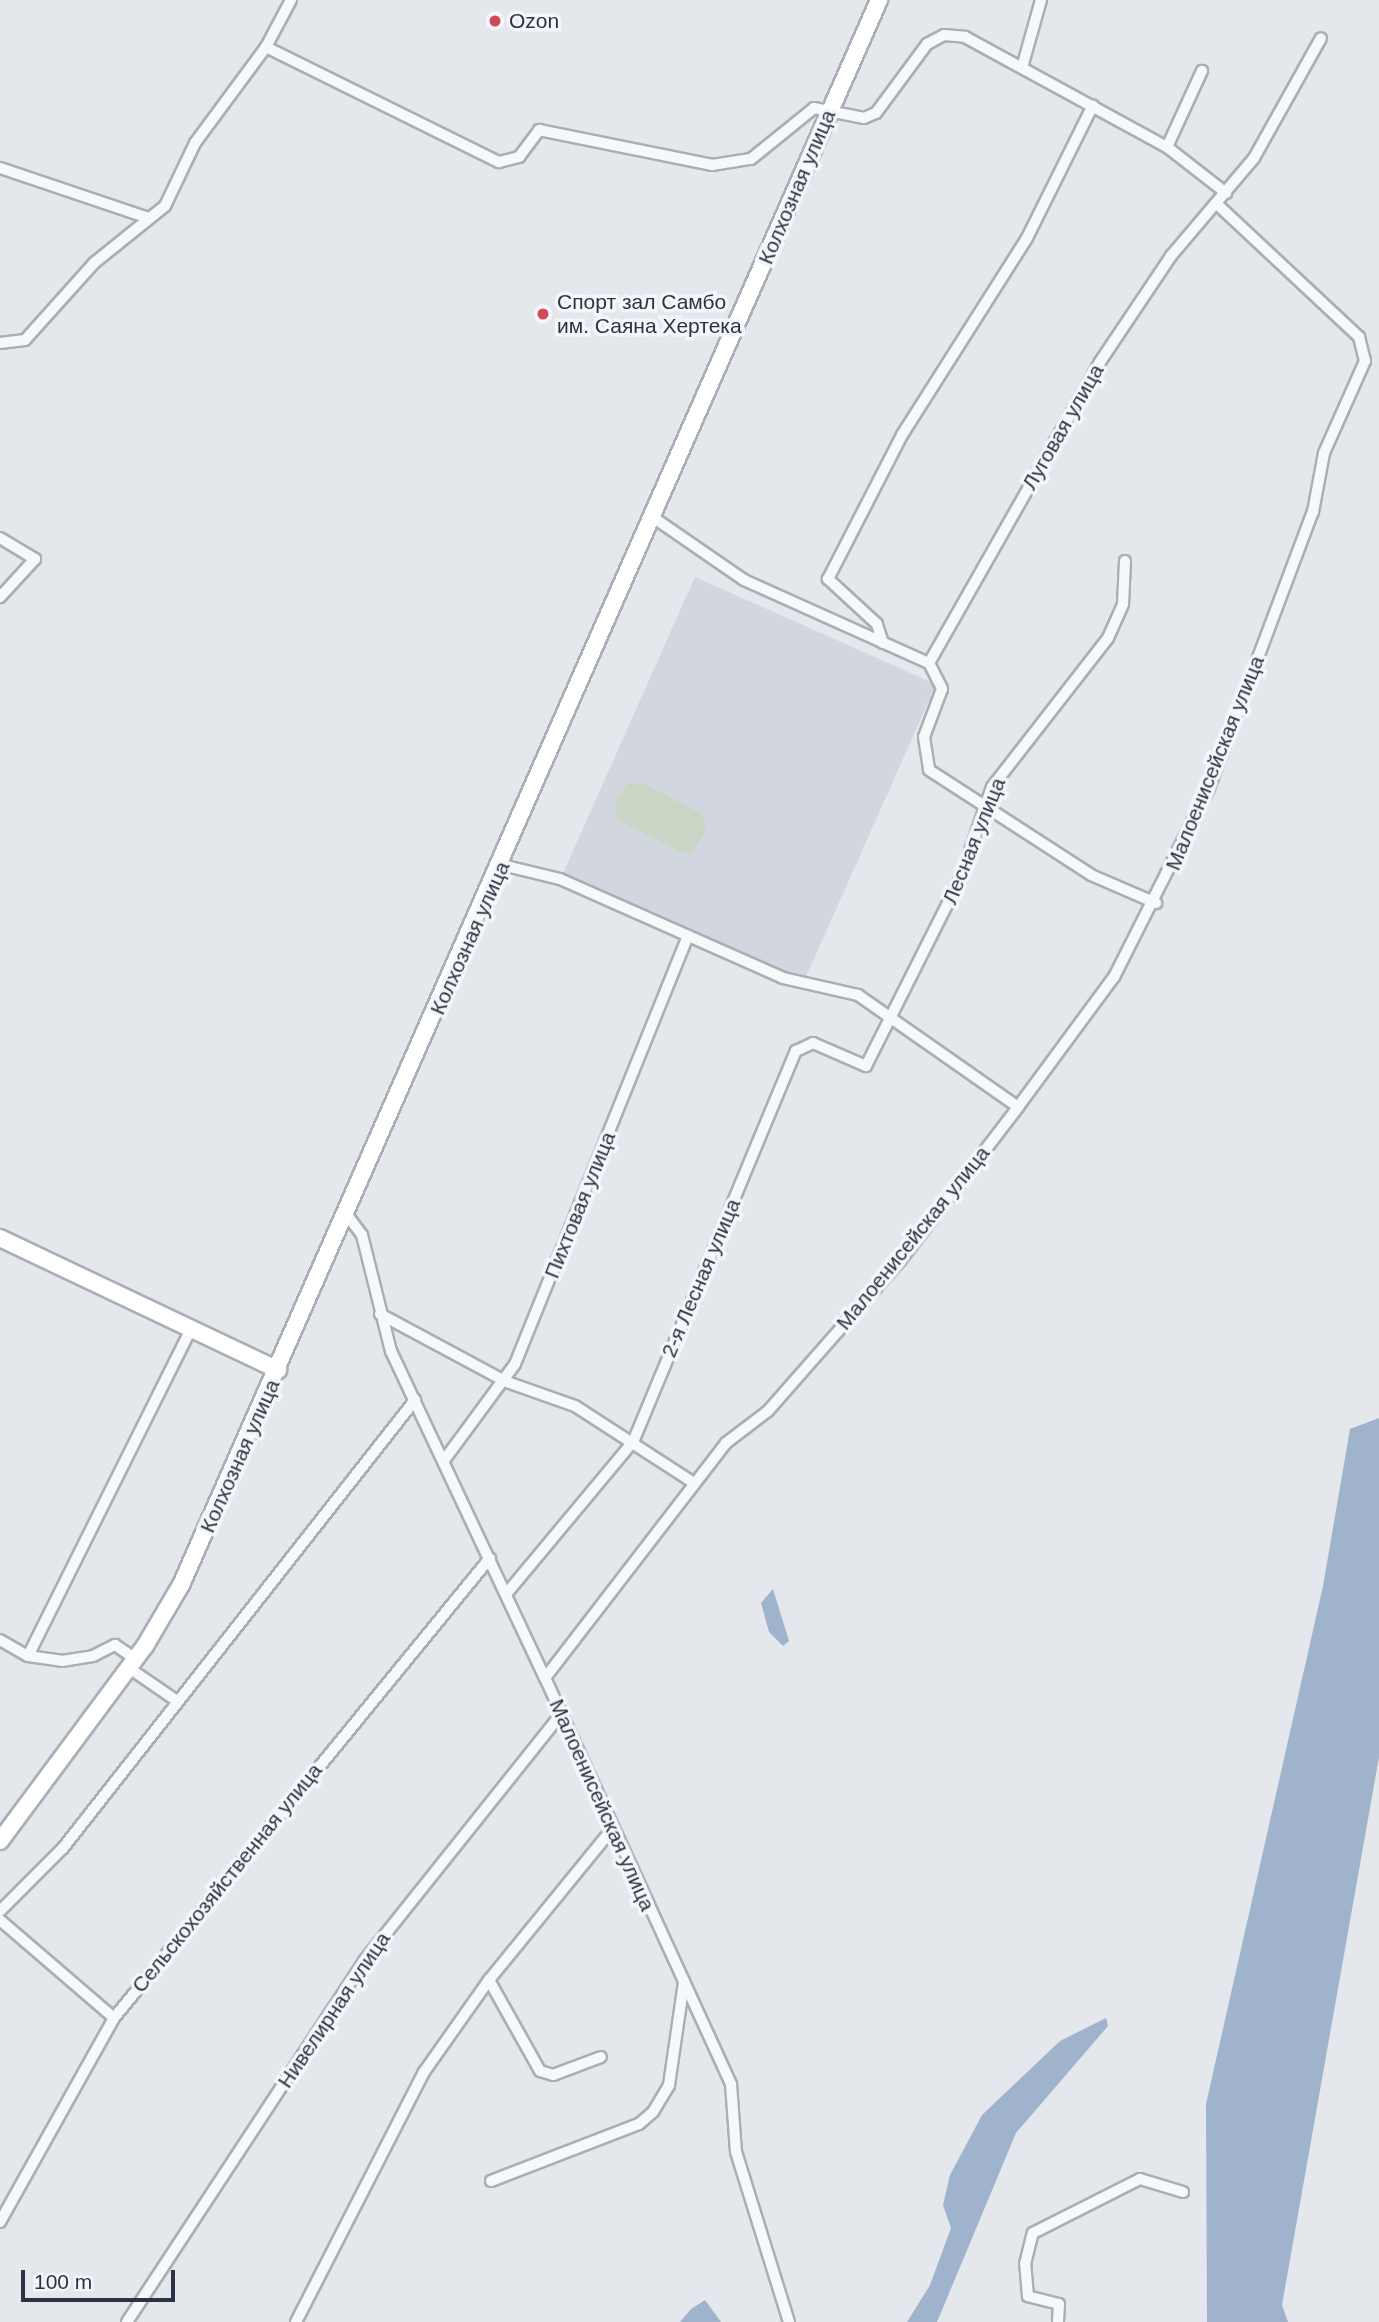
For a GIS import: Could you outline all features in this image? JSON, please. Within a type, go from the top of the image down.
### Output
[{"type":"main road","name":"Колхозная улица","points":[[0,1841],[133,1664],[181,1585],[502,865],[879,0]]},
{"type":"main road","points":[[0,1238],[278,1370]]},
{"type":"street","points":[[0,342],[24,340],[65,291],[146,216],[165,206],[195,143],[266,47],[291,0]]},
{"type":"street","points":[[1023,64],[1041,0]]},
{"type":"street","points":[[266,47],[499,162],[519,157],[539,130],[692,163],[729,164],[751,159],[814,108],[864,118],[876,113],[928,44],[944,35],[965,37],[1023,64],[1167,147],[1226,193]]},
{"type":"street","name":"Луговая улица","points":[[929,663],[1100,362],[1171,256],[1217,204],[1260,148],[1321,38]]},
{"type":"street","points":[[1167,147],[1202,71]]},
{"type":"street","points":[[883,643],[877,624],[828,579],[902,435],[1027,238],[1093,105]]},
{"type":"street","points":[[0,168],[146,216]]},
{"type":"street","name":"Малоенисейская улица","points":[[789,2322],[736,2152],[731,2084],[545,1678],[726,1443],[768,1411],[900,1261],[1018,1107],[1114,976],[1156,903],[1209,788],[1300,550],[1324,453],[1365,361],[1359,337],[1217,204]]},
{"type":"street","points":[[654,518],[744,580],[929,663],[942,689],[924,737],[929,770],[983,807],[1019,824],[1091,876],[1156,903]]},
{"type":"street","points":[[0,538],[35,559],[0,597]]},
{"type":"street","name":"Лесная улица","points":[[890,1023],[961,877],[983,807],[1011,758],[1108,638],[1123,604],[1125,561]]},
{"type":"street","points":[[502,865],[560,879],[783,978],[858,995],[884,1007],[890,1023],[1018,1107]]},
{"type":"street","name":"Пихтовая улица","points":[[445,1459],[506,1381],[688,936]]},
{"type":"street","name":"2-я Лесная улица","points":[[507,1593],[633,1442],[796,1051],[813,1043],[866,1066],[890,1023]]},
{"type":"street","points":[[347,1215],[362,1235],[380,1314],[415,1400],[445,1459],[545,1678]]},
{"type":"street","points":[[380,1314],[506,1381],[575,1406],[694,1483]]},
{"type":"street","points":[[27,1656],[191,1329]]},
{"type":"street","points":[[0,1911],[63,1848],[174,1699],[415,1400]]},
{"type":"street","name":"Сельскохозяйственная улица","points":[[0,2222],[114,2018],[490,1558]]},
{"type":"street","points":[[0,1640],[27,1656],[93,1656],[115,1645],[174,1699]]},
{"type":"street","name":"Нивелирная улица","points":[[127,2322],[364,1961],[562,1714]]},
{"type":"street","points":[[296,2322],[371,2166],[424,2072],[489,1980],[613,1828]]},
{"type":"street","points":[[0,1920],[114,2018]]},
{"type":"street","points":[[489,1980],[540,2071],[553,2075],[601,2057]]},
{"type":"street","points":[[491,2181],[639,2124],[653,2112],[669,2084],[684,1982]]},
{"type":"street","points":[[1059,2316],[1059,2304],[1028,2296],[1025,2264],[1033,2233],[1140,2179],[1182,2192]]},
{"type":"shaded area","points":[[695,577],[936,684],[804,981],[563,874]]},
{"type":"green space","points":[[627,784],[644,784],[702,814],[707,827],[693,852],[683,853],[617,820],[615,802]]},
{"type":"water","points":[[1379,1418],[1379,1757],[1282,2305],[1288,2322],[1207,2322],[1206,2104],[1323,1586],[1350,1429]]},
{"type":"water","points":[[773,1589],[789,1641],[783,1646],[769,1632],[761,1603]]},
{"type":"water","points":[[1106,2018],[1108,2026],[1016,2133],[937,2322],[907,2322],[930,2285],[951,2228],[943,2205],[950,2175],[982,2115],[1060,2041]]},
{"type":"water","points":[[705,2300],[721,2322],[680,2322],[691,2309]]},
{"type":"place","name":"Ozon","points":[[495,21]]},
{"type":"place","name":"Спорт зал Самбо им. Саяна Хертека","points":[[543,314]]}]
